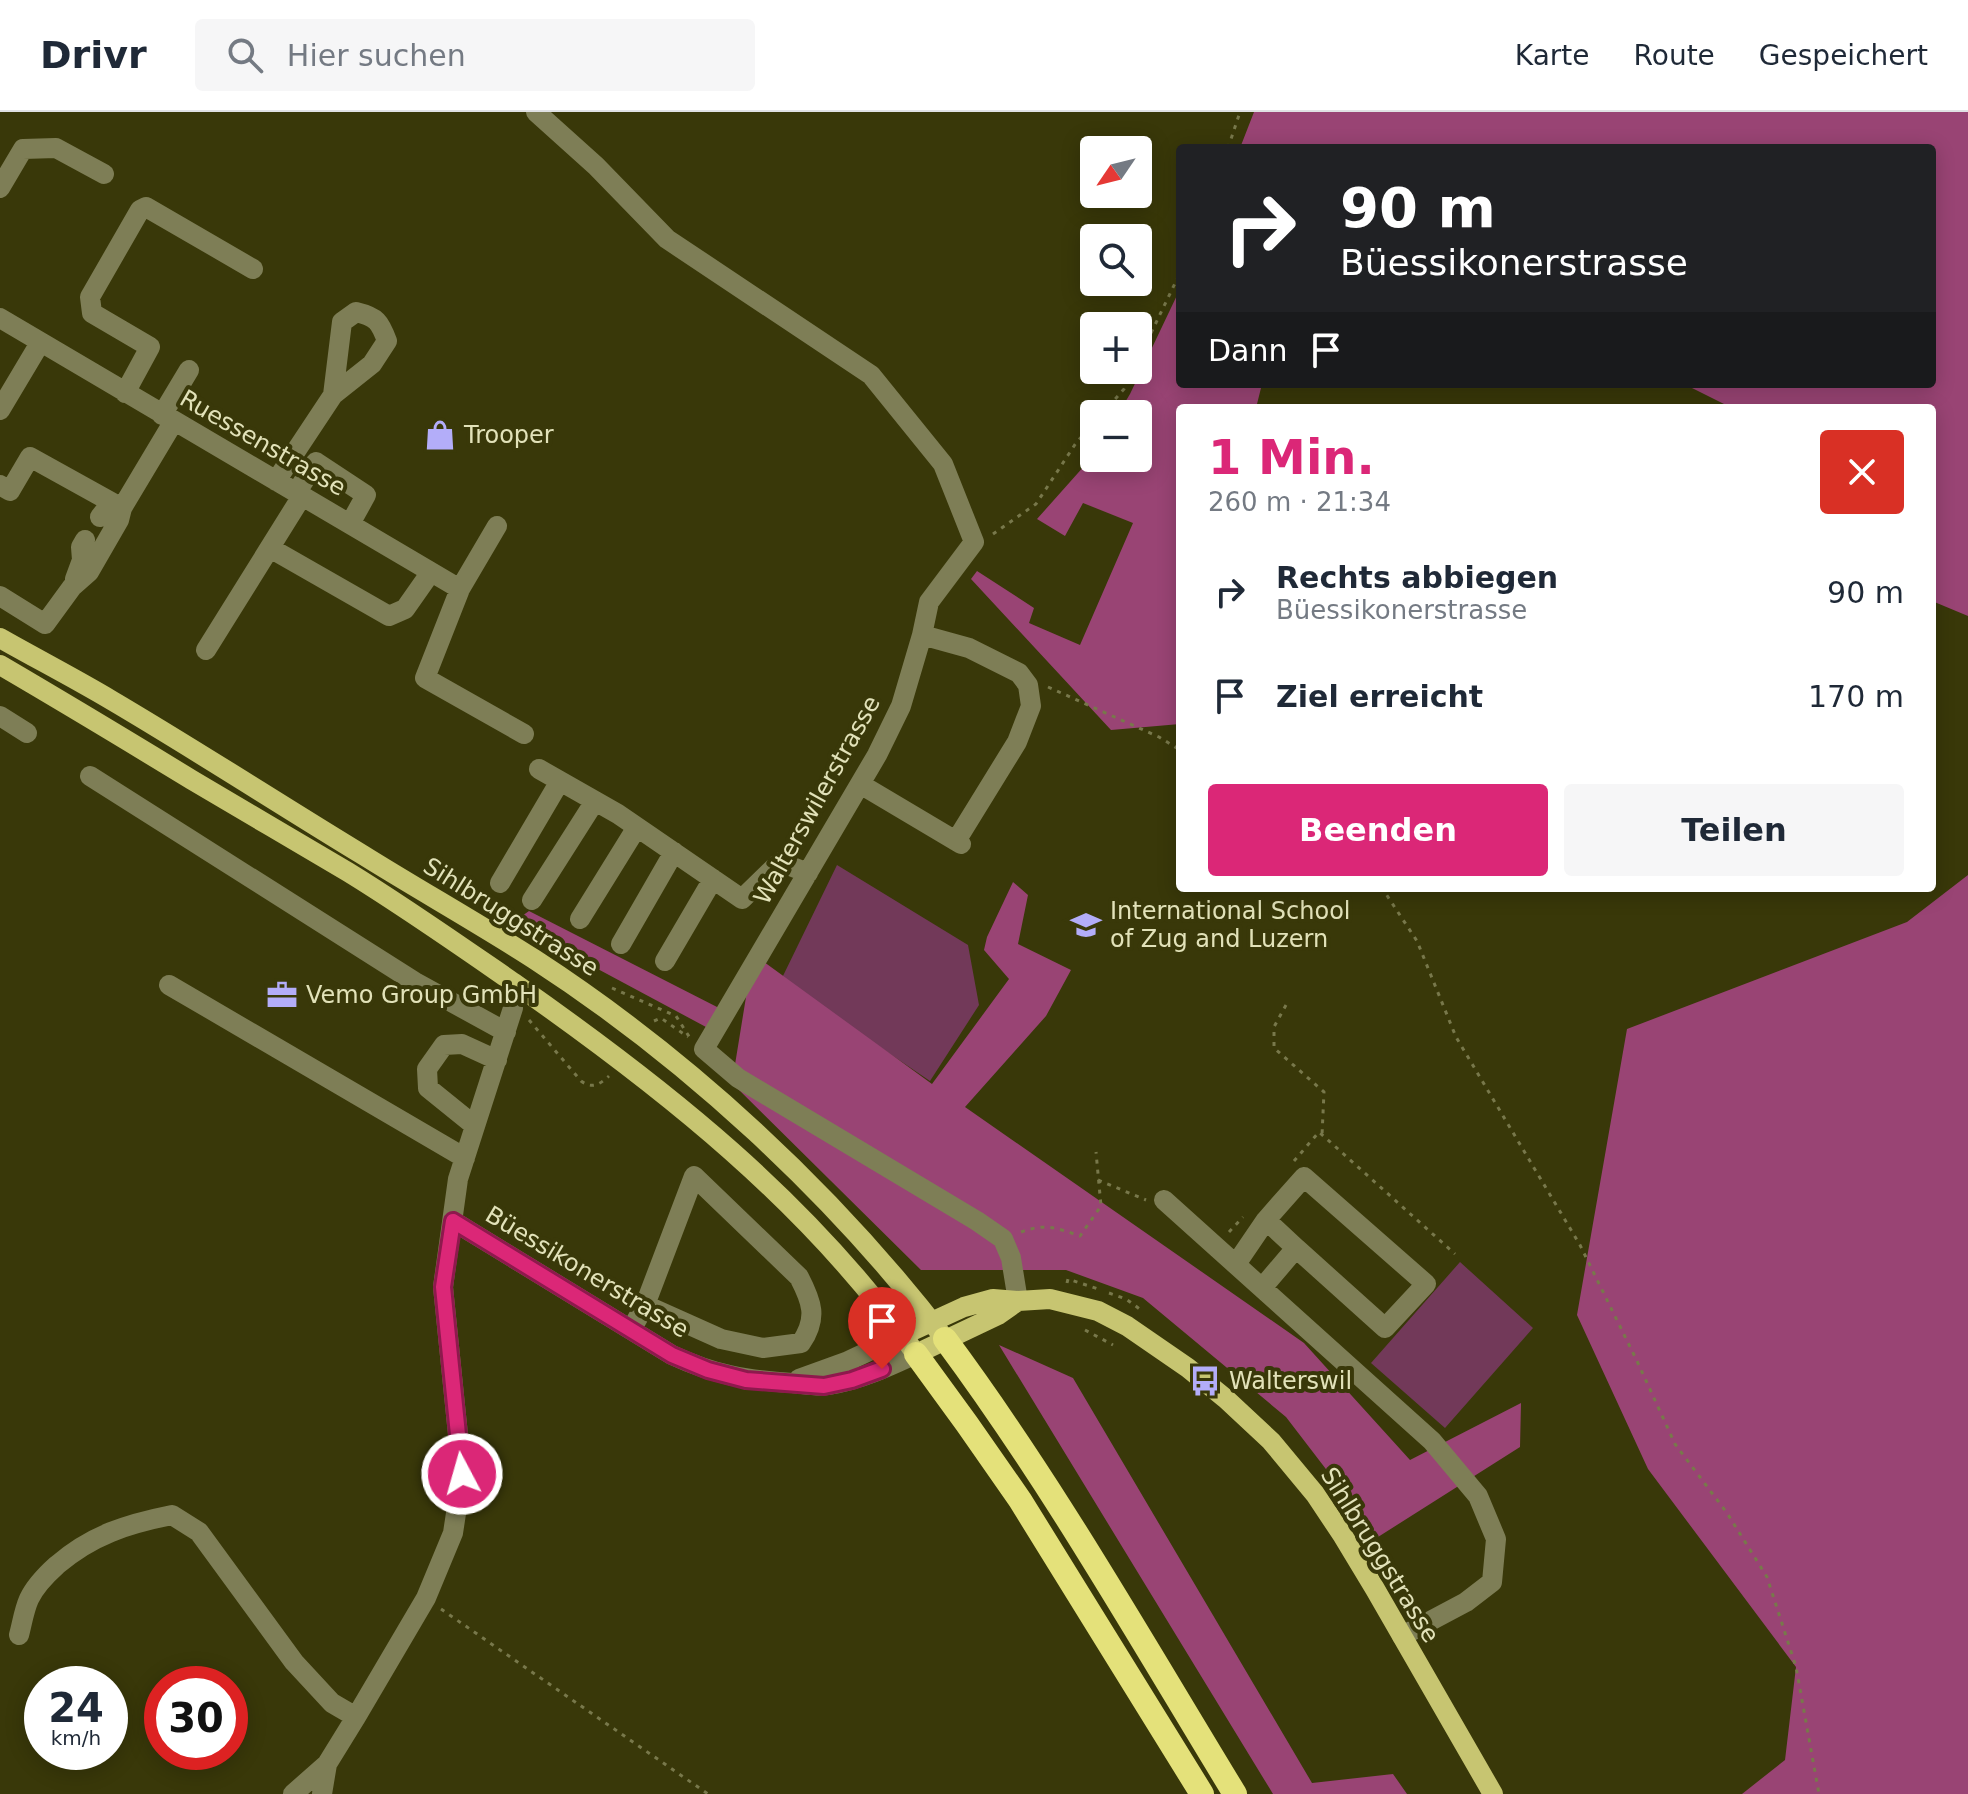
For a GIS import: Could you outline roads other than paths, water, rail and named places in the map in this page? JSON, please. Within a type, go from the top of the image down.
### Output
[{"type":"highway","points":[[938,1330],[1041,1477],[1235,1794]]},
{"type":"highway","points":[[909,1344],[1020,1500],[1202,1794]]},
{"type":"main road","name":"Sihlbruggstrasse","points":[[0,638],[110,699],[533,958],[627,1024],[779,1154],[845,1219],[938,1330]]},
{"type":"main road","name":"Sihlbruggstrasse","points":[[0,665],[350,873],[611,1052],[693,1116],[757,1174],[816,1232],[871,1294],[909,1344]]},
{"type":"main road","name":"Sihlbruggstrasse","points":[[1018,1301],[1050,1299],[1098,1311],[1127,1326],[1188,1368],[1271,1441],[1315,1494],[1343,1536],[1493,1794]]},
{"type":"main road","points":[[909,1344],[938,1330],[998,1315],[1018,1301]]},
{"type":"street","name":"Walterswilerstrasse","points":[[536,112],[596,166],[667,239],[871,375],[943,464],[974,542],[929,602],[901,706],[877,755],[704,1049],[738,1078],[1003,1239],[1011,1258],[1018,1301]]},
{"type":"street","points":[[0,188],[23,149],[56,148],[104,174]]},
{"type":"street","points":[[125,393],[150,347],[92,313],[90,297],[140,210],[146,207],[253,269]]},
{"type":"street","name":"Ruessenstrasse","points":[[0,318],[460,589]]},
{"type":"street","points":[[0,410],[40,343]]},
{"type":"street","points":[[0,596],[45,624],[72,587],[89,572],[119,520],[189,370]]},
{"type":"street","points":[[276,481],[333,395]]},
{"type":"street","points":[[0,485],[10,491],[30,457],[122,508]]},
{"type":"street","points":[[206,650],[270,548],[316,462],[366,495],[350,524]]},
{"type":"street","points":[[100,517],[107,508],[122,508]]},
{"type":"street","points":[[497,526],[460,589],[425,678],[524,734]]},
{"type":"street","points":[[72,587],[82,560],[81,547],[85,540]]},
{"type":"street","points":[[270,548],[389,616],[405,609],[431,572]]},
{"type":"street","points":[[860,784],[959,842],[1017,742],[1031,706],[1028,685],[1019,673],[969,648],[922,635]]},
{"type":"street","points":[[0,716],[27,733]]},
{"type":"street","points":[[539,769],[637,827],[742,899],[780,862],[808,873]]},
{"type":"street","points":[[90,776],[415,982],[506,1032]]},
{"type":"street","points":[[500,883],[560,781]]},
{"type":"street","points":[[532,900],[595,801]]},
{"type":"street","points":[[580,919],[637,827]]},
{"type":"street","points":[[621,944],[674,852]]},
{"type":"street","points":[[665,961],[713,879]]},
{"type":"street","points":[[169,985],[465,1158]]},
{"type":"street","points":[[453,1221],[458,1179],[513,1008]]},
{"type":"street","points":[[475,1126],[428,1088],[427,1069],[444,1045],[462,1044],[497,1060]]},
{"type":"street","points":[[631,1330],[645,1305],[694,1176],[799,1277],[810,1298],[811,1328],[801,1343],[763,1348],[721,1339],[645,1305]]},
{"type":"street","points":[[1236,1264],[1266,1220],[1304,1177],[1426,1284],[1385,1328],[1266,1220]]},
{"type":"street","points":[[1164,1200],[1432,1441],[1478,1496],[1496,1539],[1492,1582],[1466,1602],[1402,1636]]},
{"type":"street","name":"Büessikonerstrasse","points":[[293,1794],[327,1764],[356,1717],[426,1598],[453,1533],[462,1474],[443,1287],[453,1221],[672,1355],[708,1370],[746,1380],[824,1386],[882,1369],[909,1344]]},
{"type":"street","points":[[1262,1288],[1296,1248]]},
{"type":"street","points":[[19,1635],[30,1598],[42,1581],[68,1556],[88,1542],[119,1528],[172,1515],[199,1532],[294,1662],[332,1703],[356,1717]]},
{"type":"street","points":[[322,1794],[327,1764]]},
{"type":"place","name":"Trooper","points":[[440,435]]},
{"type":"place","name":"International School of Zug and Luzern","points":[[1086,925]]},
{"type":"place","name":"Vemo Group GmbH","points":[[282,995]]},
{"type":"place","name":"Walterswil","points":[[1205,1381]]}]
